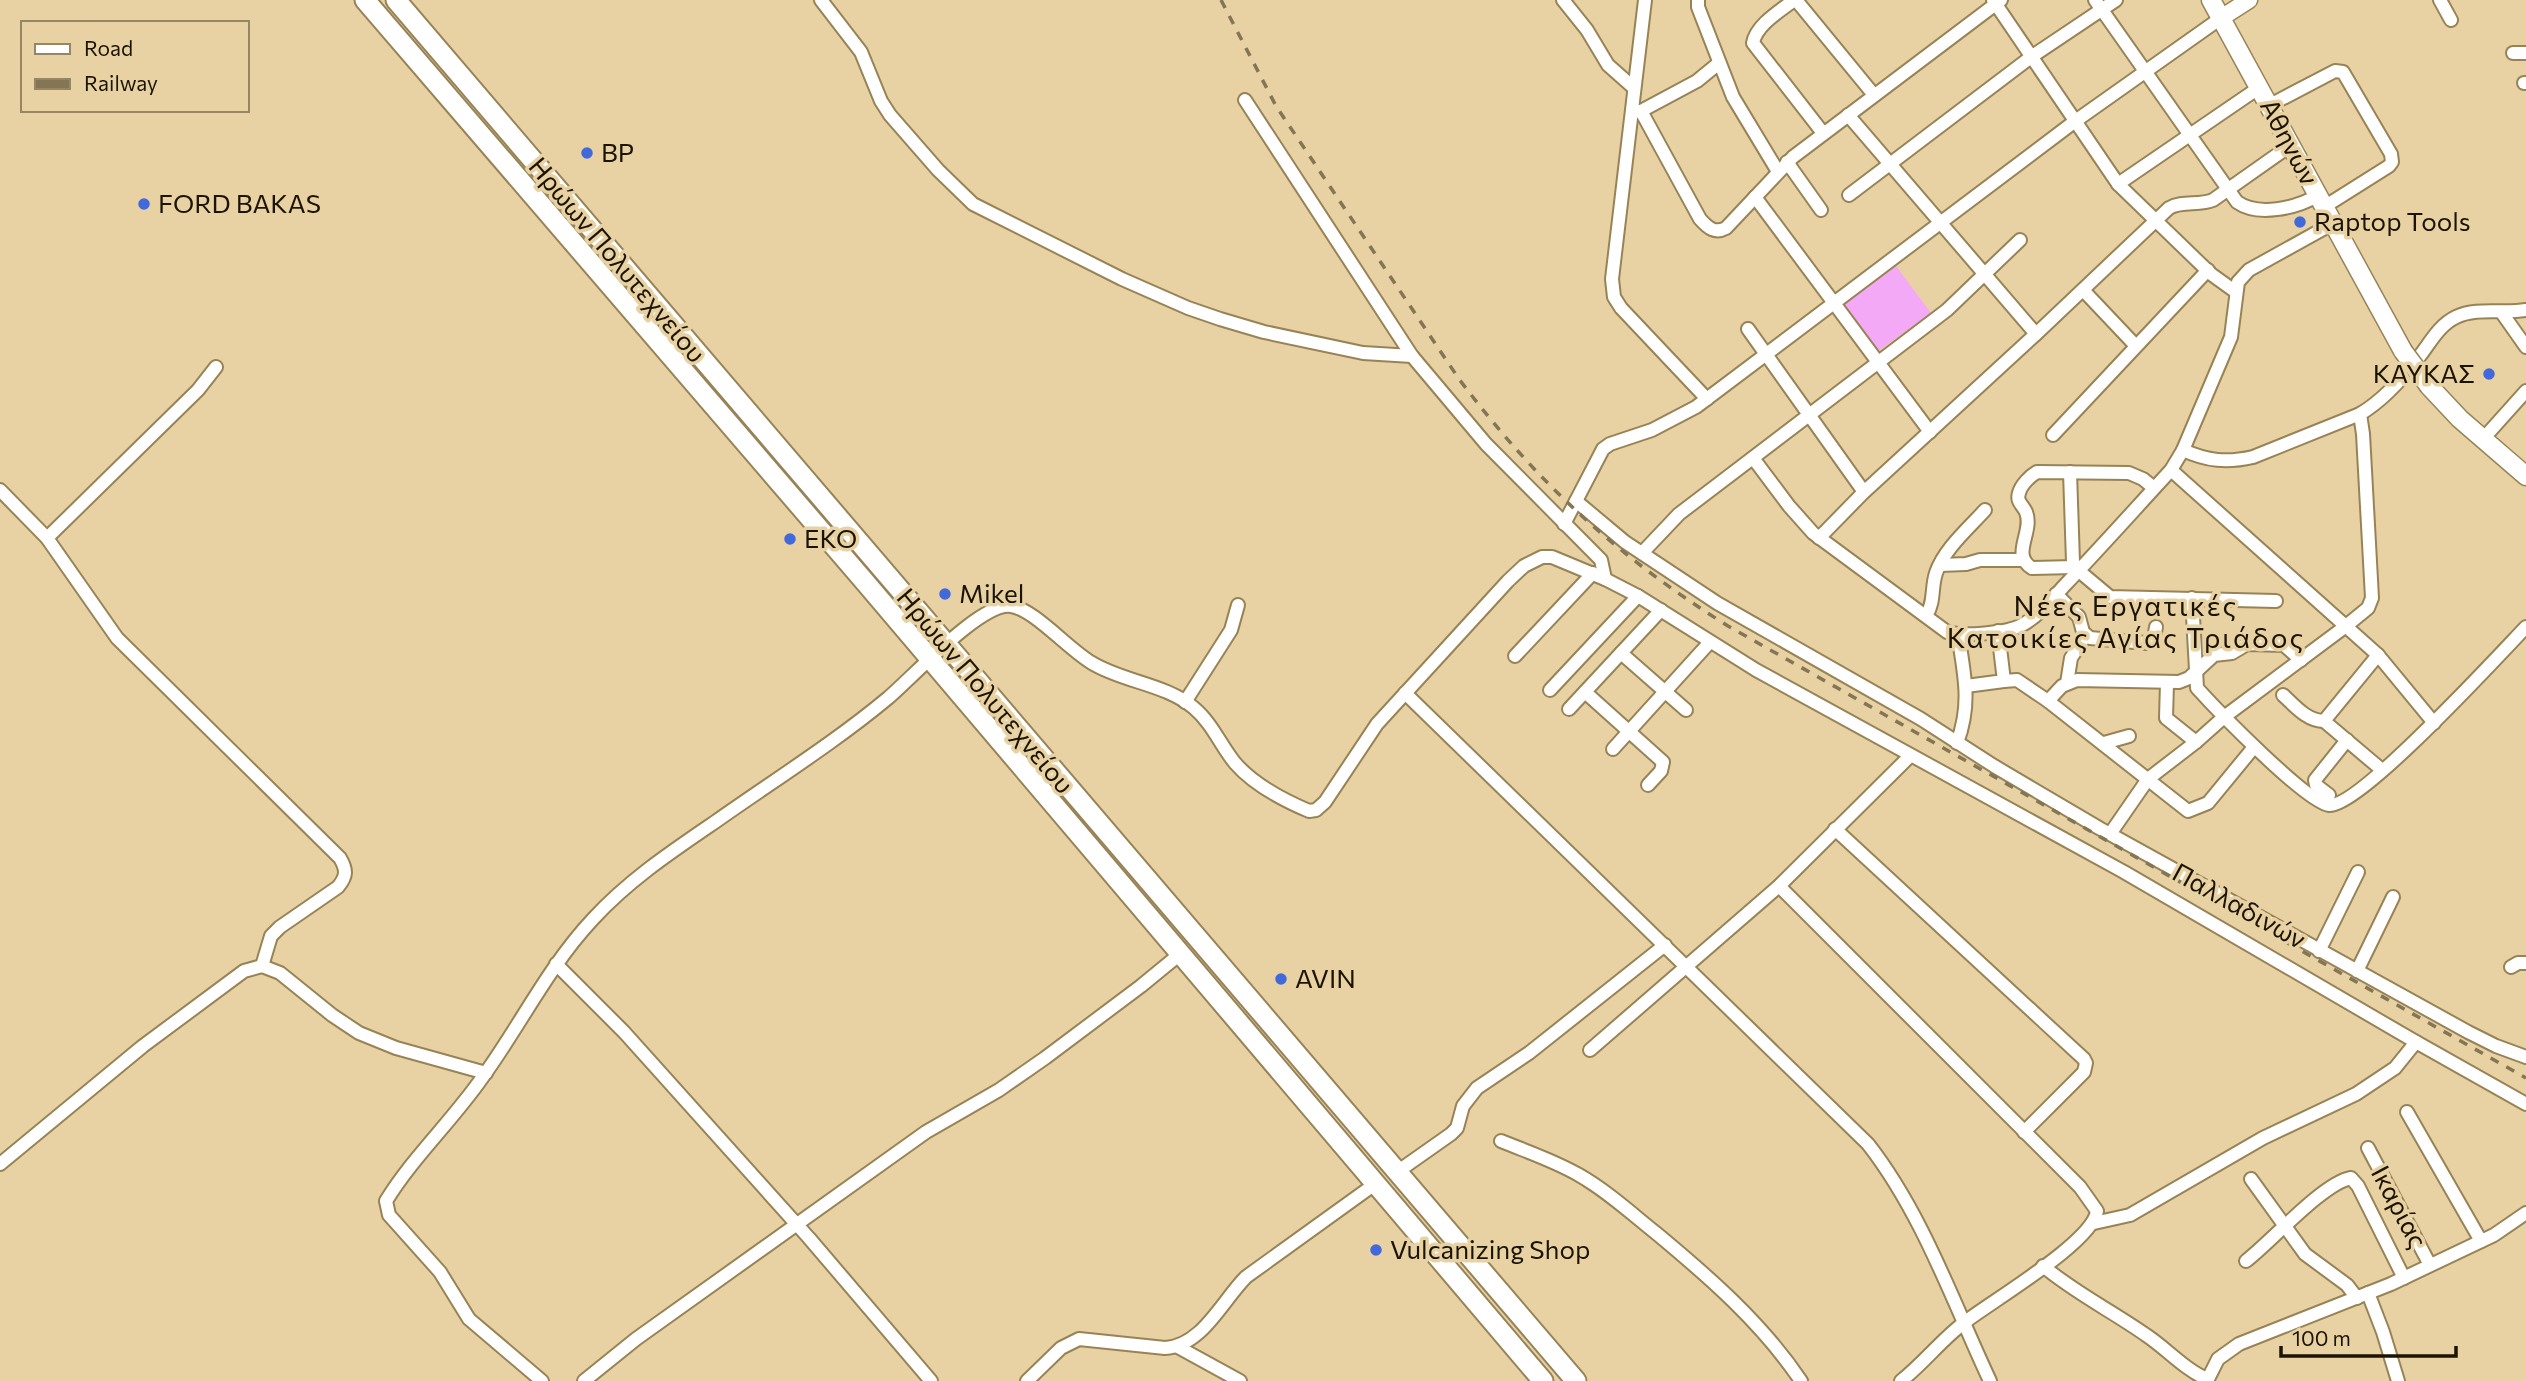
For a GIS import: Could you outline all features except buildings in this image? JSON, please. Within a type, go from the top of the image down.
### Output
[{"type":"main road","name":"Ηρώων Πολυτεχνείου","points":[[365,0],[1543,1381]]},
{"type":"main road","name":"Ηρώων Πολυτεχνείου","points":[[396,0],[1576,1381]]},
{"type":"main road","name":"Αθηνών","points":[[2211,0],[2403,351],[2449,409],[2526,475]]},
{"type":"street","points":[[821,0],[861,52],[881,101],[890,115],[938,170],[973,204],[1122,279],[1220,319],[1264,332],[1363,353],[1412,356]]},
{"type":"street","points":[[1563,0],[1587,30],[1608,65],[1634,88]]},
{"type":"street","points":[[1645,0],[1634,88],[1637,111],[1614,268],[1614,297],[1621,308],[1707,399]]},
{"type":"street","points":[[1698,0],[1698,7],[1718,63],[1733,97],[1782,166],[1821,210]]},
{"type":"street","points":[[1823,134],[1753,43],[1755,35],[1795,0],[1874,95]]},
{"type":"street","points":[[1849,195],[2099,5],[2116,0]]},
{"type":"street","points":[[1564,524],[1603,449],[1664,425],[1707,399],[2074,122],[2249,0]]},
{"type":"street","points":[[2440,0],[2451,20]]},
{"type":"street","points":[[1637,111],[1691,205],[1706,225],[1716,231],[1726,228],[1782,166],[1996,1],[2074,122],[2118,184],[2208,270],[2236,292]]},
{"type":"street","points":[[2099,5],[2227,190],[2241,205],[2260,210],[2320,201],[2389,166],[2393,158],[2343,72],[2334,71],[2270,105]]},
{"type":"street","points":[[1637,111],[1697,81],[1718,63]]},
{"type":"street","points":[[2118,184],[2260,87]]},
{"type":"street","points":[[1245,100],[1412,356],[1478,435],[1601,560],[1605,570],[1515,656]]},
{"type":"street","points":[[1848,115],[1938,224],[2036,334]]},
{"type":"street","points":[[1819,538],[1864,492],[2173,205],[2205,203],[2291,145]]},
{"type":"street","points":[[1755,197],[1930,432]]},
{"type":"street","points":[[1753,458],[1789,506],[1819,538],[1949,633],[2011,630],[2032,619],[2171,470],[2183,450],[2231,337],[2239,279],[2249,270],[2332,224]]},
{"type":"street","points":[[1642,553],[1679,514],[1947,310],[2020,240]]},
{"type":"street","points":[[2053,435],[2208,270]]},
{"type":"street","points":[[2083,290],[2136,346]]},
{"type":"street","points":[[2183,450],[2213,461],[2239,460],[2253,457],[2360,414],[2396,383],[2451,319],[2475,312],[2526,310]]},
{"type":"street","points":[[2502,313],[2526,347]]},
{"type":"street","points":[[1748,329],[1864,492]]},
{"type":"street","points":[[47,538],[198,390],[216,367]]},
{"type":"street","points":[[2483,439],[2526,391]]},
{"type":"street","points":[[2109,834],[2148,779],[2224,717],[2368,608],[2372,598],[2360,414]]},
{"type":"street","points":[[2171,470],[2378,655],[2434,723]]},
{"type":"street","points":[[2077,569],[2032,568],[2024,560],[2022,546],[2028,530],[2027,513],[2018,500],[2020,489],[2037,472],[2129,473],[2154,488]]},
{"type":"street","points":[[2070,472],[2071,550],[2077,569],[2110,597],[2276,601]]},
{"type":"street","points":[[3,497],[47,538],[117,638],[340,858],[346,869],[345,879],[271,936],[262,966]]},
{"type":"street","name":"Παλλαδινών","points":[[1576,501],[1616,535],[1717,603],[1920,719],[2109,834],[2468,1032],[2526,1057]]},
{"type":"street","points":[[1926,616],[1932,607],[1935,576],[1940,565],[1985,510]]},
{"type":"street","points":[[542,1381],[469,1319],[440,1272],[390,1215],[386,1201],[398,1181],[486,1073],[556,964],[590,922],[633,880],[843,733],[897,691],[985,612],[1004,605],[1017,607],[1036,618],[1071,649],[1097,666],[1185,702],[1202,716],[1242,770],[1265,789],[1308,811],[1316,810],[1325,802],[1377,724],[1524,566],[1542,557],[1552,557],[1599,576],[1638,596],[1710,642],[1910,756],[2164,895],[2526,1104]]},
{"type":"street","points":[[1940,565],[1966,564],[1980,560],[2024,560]]},
{"type":"street","points":[[2056,594],[2079,617],[2086,635],[2096,639],[2146,643],[2154,639],[2156,627]]},
{"type":"street","points":[[1550,690],[1638,596]]},
{"type":"street","points":[[2192,598],[2197,688],[2254,747],[2327,805],[2339,804],[2354,795],[2382,770],[2434,723],[2526,627]]},
{"type":"street","points":[[1185,702],[1231,630],[1238,605]]},
{"type":"street","points":[[1569,709],[1661,610]]},
{"type":"street","points":[[1998,631],[2004,681]]},
{"type":"street","points":[[1957,743],[1966,714],[1966,686],[1958,634]]},
{"type":"street","points":[[2067,683],[2071,658],[2086,635]]},
{"type":"street","points":[[1613,750],[1710,642]]},
{"type":"street","points":[[2048,701],[2067,683],[2077,680],[2167,683],[2184,681],[2214,655],[2232,653],[2247,644],[2284,645],[2301,660]]},
{"type":"street","points":[[1621,653],[1686,710]]},
{"type":"street","points":[[2324,721],[2378,655]]},
{"type":"street","points":[[1966,686],[2019,681],[2104,743],[2188,811],[2196,810],[2210,800],[2254,747]]},
{"type":"street","points":[[2167,683],[2166,718],[2196,742]]},
{"type":"street","points":[[1585,692],[1663,762],[1661,771],[1648,785]]},
{"type":"street","points":[[1405,693],[1851,1126],[1877,1155],[1910,1208],[1990,1381]]},
{"type":"street","points":[[2283,695],[2301,712],[2317,721],[2324,721],[2382,770]]},
{"type":"street","points":[[2104,743],[2129,736]]},
{"type":"street","points":[[2329,795],[2316,785],[2315,780],[2347,740]]},
{"type":"street","points":[[1590,1049],[1779,886],[1910,756]]},
{"type":"street","points":[[1835,829],[2084,1059],[2084,1072],[2024,1132]]},
{"type":"street","points":[[2319,951],[2358,872]]},
{"type":"street","points":[[1779,886],[2024,1132],[2093,1203],[2097,1212],[2094,1223],[2075,1242],[1963,1323],[1901,1381]]},
{"type":"street","points":[[2357,971],[2393,897]]},
{"type":"street","points":[[1397,1172],[1457,1128],[1463,1106],[1478,1088],[1529,1053],[1665,945]]},
{"type":"street","points":[[584,1381],[636,1339],[943,1120],[999,1090],[1045,1058],[1180,954]]},
{"type":"street","points":[[2511,967],[2526,963]]},
{"type":"street","points":[[556,964],[600,1006],[797,1225],[931,1381]]},
{"type":"street","points":[[0,1164],[143,1046],[253,967],[262,966],[283,975],[359,1033],[381,1043],[486,1073]]},
{"type":"street","points":[[2094,1223],[2130,1215],[2263,1138],[2356,1094],[2395,1069],[2416,1042]]},
{"type":"street","points":[[2407,1112],[2481,1241]]},
{"type":"street","points":[[1502,1141],[1581,1176],[1623,1206],[1724,1291],[1767,1336],[1801,1381]]},
{"type":"street","name":"Ικαρίας","points":[[2368,1148],[2430,1265]]},
{"type":"street","points":[[2246,1261],[2327,1191],[2351,1178],[2358,1186],[2404,1278]]},
{"type":"street","points":[[2251,1179],[2308,1257],[2363,1296],[2384,1332],[2398,1381]]},
{"type":"street","points":[[1027,1381],[1061,1348],[1079,1339],[1165,1348],[1178,1347],[1190,1341],[1246,1277],[1375,1184]]},
{"type":"street","points":[[2043,1266],[2207,1380],[2218,1359],[2239,1344],[2404,1278],[2481,1241],[2526,1213]]},
{"type":"street","points":[[1178,1347],[1240,1381]]},
{"type":"shaded area","points":[[1896,266],[1931,313],[1878,351],[1843,305]]},
{"type":"railway","points":[[1221,0],[1276,106],[1459,379],[1550,485],[1615,545],[1688,600],[1728,626],[2526,1078]]},
{"type":"place","name":"BP","points":[[587,153]]},
{"type":"place","name":"FORD BAKAS","points":[[144,204]]},
{"type":"place","name":"Raptop Tools","points":[[2300,222]]},
{"type":"place","name":"ΚΑΥΚΑΣ","points":[[2489,374]]},
{"type":"place","name":"EKO","points":[[790,539]]},
{"type":"place","name":"Mikel","points":[[945,594]]},
{"type":"place","name":"AVIN","points":[[1281,979]]},
{"type":"place","name":"Vulcanizing Shop","points":[[1376,1250]]},
{"type":"district","name":"Νέες Εργατικές Κατοικίες Αγίας Τριάδος","points":[[2126,622]]}]
